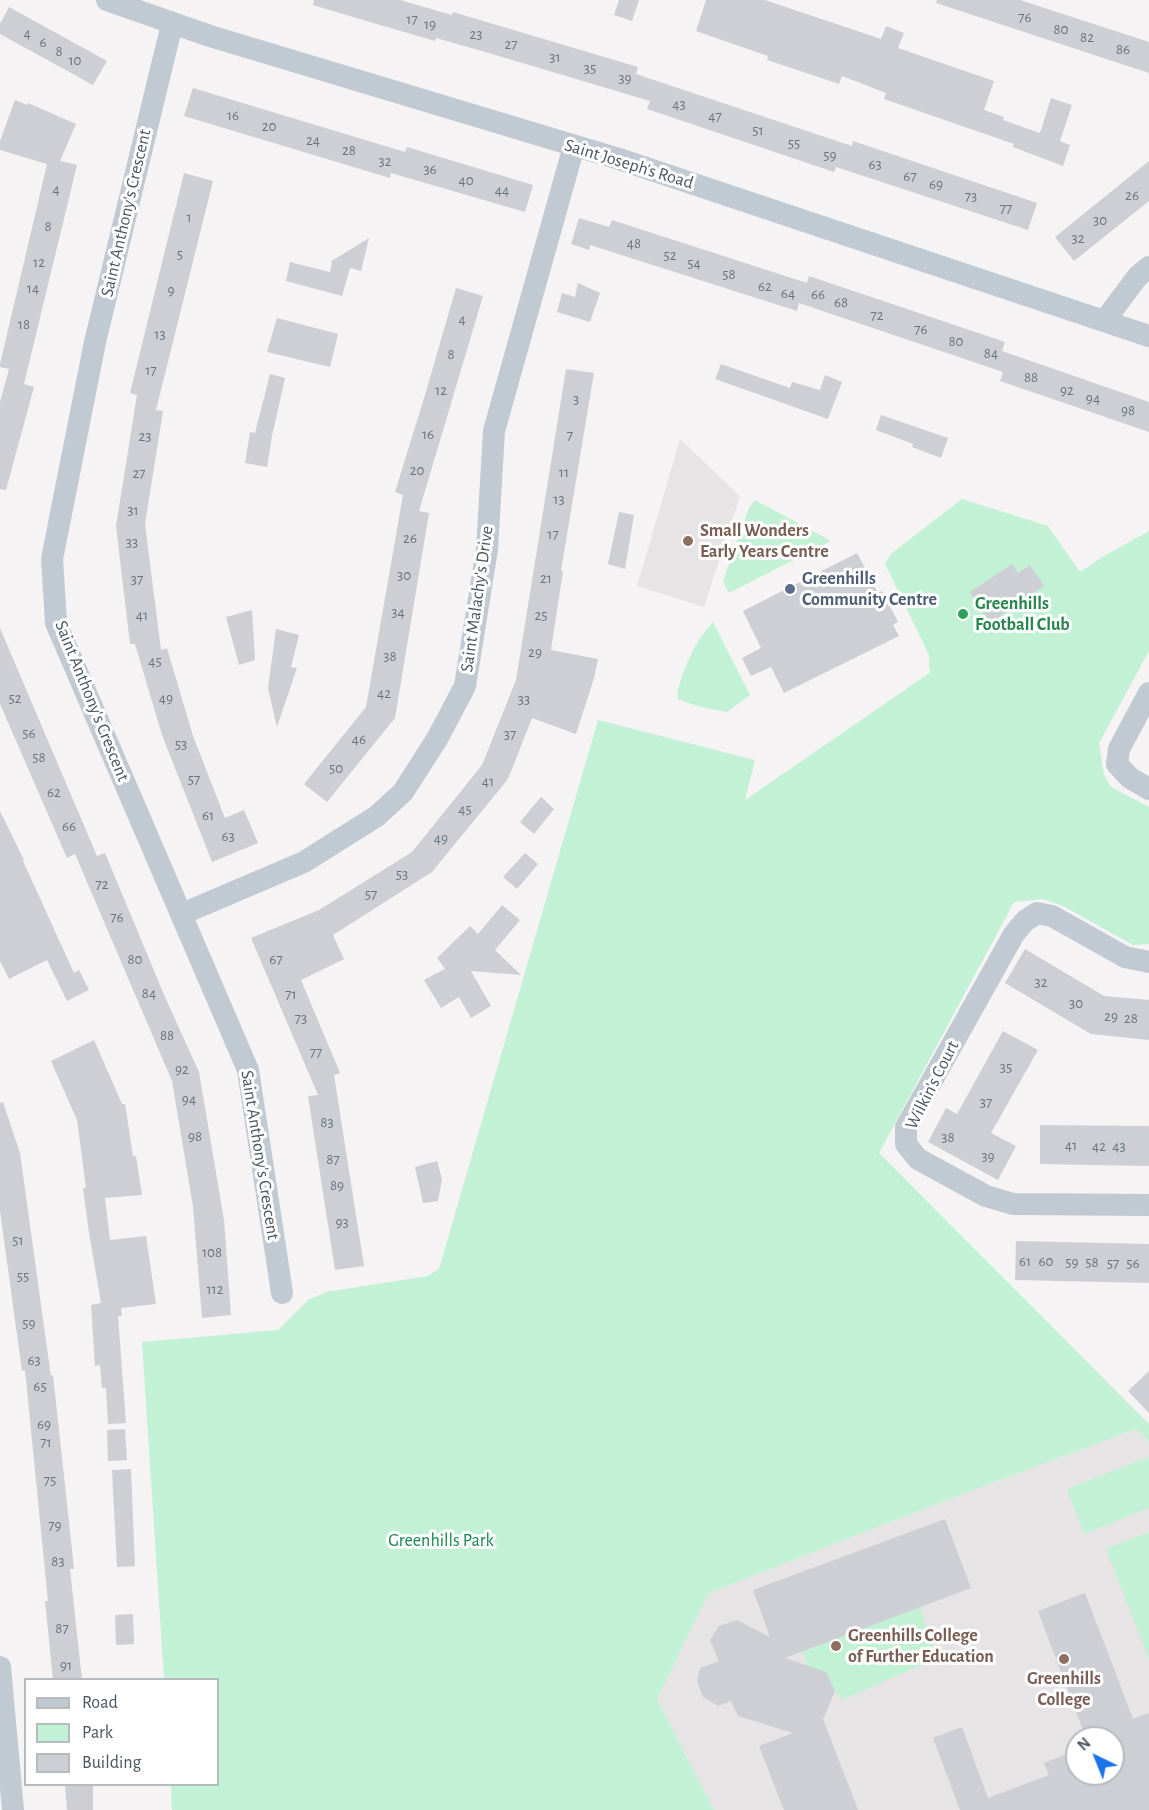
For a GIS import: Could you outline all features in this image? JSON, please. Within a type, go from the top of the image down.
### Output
[{"type":"street","name":"Saint Joseph's Road","points":[[107,0],[172,24],[619,159],[1149,336]]},
{"type":"street","name":"Saint Anthony's Crescent","points":[[172,24],[95,342],[52,559],[57,623],[248,1070],[282,1293]]},
{"type":"street","name":"Saint Malachy's Drive","points":[[182,914],[304,862],[377,816],[403,792],[437,739],[465,686],[487,549],[494,431],[574,146]]},
{"type":"street","points":[[1106,320],[1138,276],[1149,267]]},
{"type":"street","points":[[1149,693],[1119,749],[1117,764],[1131,778],[1149,789]]},
{"type":"street","name":"Wilkin's Court","points":[[1149,962],[1125,957],[1052,916],[1037,913],[1025,921],[1014,934],[906,1127],[906,1144],[918,1159],[986,1196],[1013,1204],[1149,1205]]},
{"type":"street","points":[[0,1667],[13,1810]]},
{"type":"shaded area","name":"Small Wonders Early Years Centre","points":[[680,439],[740,496],[704,607],[637,586]]},
{"type":"shaded area","points":[[1136,1429],[1149,1442],[1149,1810],[714,1810],[657,1699],[709,1593]]},
{"type":"green space","name":"Greenhills Park","points":[[962,499],[1048,526],[1080,572],[1149,531],[1149,651],[1099,743],[1104,775],[1111,787],[1149,807],[1149,944],[1133,945],[1063,906],[1043,899],[1014,902],[879,1153],[1149,1424],[1149,1442],[1136,1429],[709,1593],[657,1699],[714,1810],[172,1810],[171,1786],[219,1786],[219,1678],[164,1678],[142,1342],[278,1330],[308,1300],[326,1292],[428,1276],[439,1269],[598,720],[755,760],[745,800],[931,672],[929,655],[885,564],[892,553]]},
{"type":"green space","points":[[755,500],[831,541],[729,593],[723,581],[749,508]]},
{"type":"green space","points":[[713,622],[750,695],[727,712],[678,699],[677,693],[690,656]]},
{"type":"green space","points":[[1149,1457],[1149,1508],[1084,1534],[1067,1489]]},
{"type":"green space","points":[[1149,1532],[1149,1659],[1106,1549]]},
{"type":"green space","points":[[920,1607],[937,1658],[842,1700],[826,1672],[807,1666],[802,1651]]},
{"type":"building","points":[[314,0],[400,0],[452,15],[453,12],[638,67],[636,74],[852,146],[853,141],[1037,203],[1028,230],[836,167],[834,172],[647,109],[650,101],[482,51],[436,38],[435,41],[313,5]]},
{"type":"building","points":[[619,0],[639,0],[632,21],[614,15]]},
{"type":"building","points":[[706,0],[765,0],[881,39],[886,26],[904,33],[898,48],[994,81],[984,110],[1004,117],[1003,120],[1040,133],[1051,98],[1072,105],[1060,141],[1070,145],[1063,166],[1013,147],[1014,144],[884,99],[886,93],[842,76],[839,84],[767,60],[768,56],[696,31]]},
{"type":"building","points":[[937,0],[1020,0],[1149,42],[1149,73],[936,3]]},
{"type":"building","points":[[9,7],[107,61],[93,85],[0,34],[0,24]]},
{"type":"building","points":[[193,88],[405,152],[407,147],[533,185],[525,212],[391,173],[390,178],[184,116]]},
{"type":"building","points":[[15,100],[27,105],[28,103],[76,124],[60,161],[77,165],[24,384],[34,387],[6,490],[0,489],[0,402],[9,369],[0,367],[0,364],[47,164],[0,150],[0,141]]},
{"type":"building","points":[[1149,161],[1149,201],[1074,261],[1055,237]]},
{"type":"building","points":[[184,173],[213,181],[156,410],[163,411],[145,524],[161,650],[167,648],[193,736],[225,818],[244,810],[258,843],[212,862],[162,735],[135,644],[130,644],[116,526],[137,395],[130,393]]},
{"type":"building","points":[[579,218],[609,227],[612,220],[807,283],[809,276],[1005,342],[1002,351],[1149,402],[1149,432],[1000,381],[1003,372],[799,303],[797,311],[590,245],[589,250],[571,244]]},
{"type":"building","points":[[369,238],[361,271],[350,268],[342,296],[286,281],[290,262],[330,272],[332,262],[330,262]]},
{"type":"building","points":[[578,283],[600,293],[590,322],[557,312],[562,293],[575,297]]},
{"type":"building","points":[[456,288],[483,296],[419,511],[429,513],[395,718],[327,802],[304,784],[366,707],[403,495],[395,492]]},
{"type":"building","points":[[277,318],[338,334],[330,367],[267,352]]},
{"type":"building","points":[[721,364],[790,388],[792,382],[820,390],[825,375],[842,382],[828,419],[715,379]]},
{"type":"building","points":[[566,369],[594,373],[561,571],[563,571],[551,650],[598,659],[576,734],[532,718],[508,779],[432,872],[333,935],[344,959],[301,980],[340,1073],[334,1075],[364,1266],[335,1270],[308,1096],[318,1095],[251,938],[319,910],[412,852],[482,765],[516,680]]},
{"type":"building","points":[[270,374],[285,378],[267,467],[245,463],[250,432],[255,433]]},
{"type":"building","points":[[881,415],[948,438],[941,458],[876,430]]},
{"type":"building","points":[[619,512],[634,515],[625,569],[608,564]]},
{"type":"building","points":[[857,553],[878,593],[882,591],[898,622],[893,625],[899,636],[784,693],[771,667],[751,676],[742,658],[761,648],[743,611]]},
{"type":"building","points":[[1012,564],[1018,573],[1030,565],[1044,586],[990,623],[970,592]]},
{"type":"building","points":[[252,610],[255,660],[239,665],[226,617]]},
{"type":"building","points":[[0,628],[97,856],[105,853],[199,1072],[224,1220],[231,1315],[202,1318],[193,1207],[172,1081],[75,854],[67,858],[0,704]]},
{"type":"building","points":[[276,629],[299,635],[291,667],[297,668],[277,727],[268,688]]},
{"type":"building","points":[[541,797],[554,809],[534,834],[520,822]]},
{"type":"building","points":[[0,811],[74,973],[79,970],[89,990],[67,1001],[47,960],[9,979],[0,961]]},
{"type":"building","points":[[525,853],[538,864],[517,889],[503,877]]},
{"type":"building","points":[[502,905],[520,920],[495,950],[521,975],[471,971],[491,1006],[471,1018],[459,997],[441,1008],[424,980],[445,969],[437,958],[470,926],[478,934]]},
{"type":"building","points":[[1025,949],[1104,996],[1149,1000],[1149,1040],[1091,1034],[1005,983]]},
{"type":"building","points":[[1003,1031],[1038,1050],[991,1133],[1016,1146],[998,1180],[928,1142],[946,1108],[957,1114]]},
{"type":"building","points":[[94,1040],[122,1104],[125,1104],[142,1195],[105,1198],[110,1240],[146,1236],[156,1304],[121,1308],[122,1316],[118,1316],[126,1423],[108,1424],[106,1388],[102,1388],[100,1365],[95,1366],[91,1305],[101,1303],[83,1188],[86,1188],[77,1120],[51,1061]]},
{"type":"building","points":[[3,1102],[20,1153],[51,1376],[53,1375],[74,1569],[70,1569],[82,1678],[53,1678],[45,1601],[48,1601],[25,1370],[22,1371],[0,1211],[0,1103]]},
{"type":"building","points":[[1040,1125],[1149,1126],[1149,1166],[1040,1164]]},
{"type":"building","points":[[437,1161],[442,1179],[438,1201],[423,1203],[415,1167]]},
{"type":"building","points":[[1016,1241],[1149,1244],[1149,1283],[1015,1280]]},
{"type":"building","points":[[1149,1371],[1149,1413],[1128,1391]]},
{"type":"building","points":[[125,1429],[127,1460],[108,1461],[107,1430]]},
{"type":"building","points":[[131,1469],[135,1566],[117,1567],[112,1470]]},
{"type":"building","points":[[945,1519],[971,1588],[785,1658],[826,1672],[835,1691],[823,1719],[858,1810],[784,1810],[759,1746],[793,1733],[738,1716],[731,1701],[718,1706],[703,1697],[697,1681],[700,1668],[719,1661],[710,1640],[719,1626],[737,1620],[770,1637],[753,1590]]},
{"type":"building","points":[[1085,1593],[1133,1719],[1149,1713],[1149,1810],[960,1810],[933,1738],[962,1727],[988,1798],[1049,1775],[1044,1763],[1065,1755],[1065,1786],[1125,1786],[1125,1726],[1081,1726],[1038,1611]]},
{"type":"building","points":[[133,1614],[134,1644],[116,1645],[115,1615]]},
{"type":"building","points":[[65,1786],[93,1786],[93,1810],[67,1810]]},
{"type":"place","name":"Small Wonders Early Years Centre","points":[[688,541]]},
{"type":"place","name":"Greenhills Community Centre","points":[[790,589]]},
{"type":"place","name":"Greenhills Football Club","points":[[963,614]]},
{"type":"place","name":"Greenhills College of Further Education","points":[[836,1646]]},
{"type":"place","name":"Greenhills College","points":[[1064,1659]]}]
